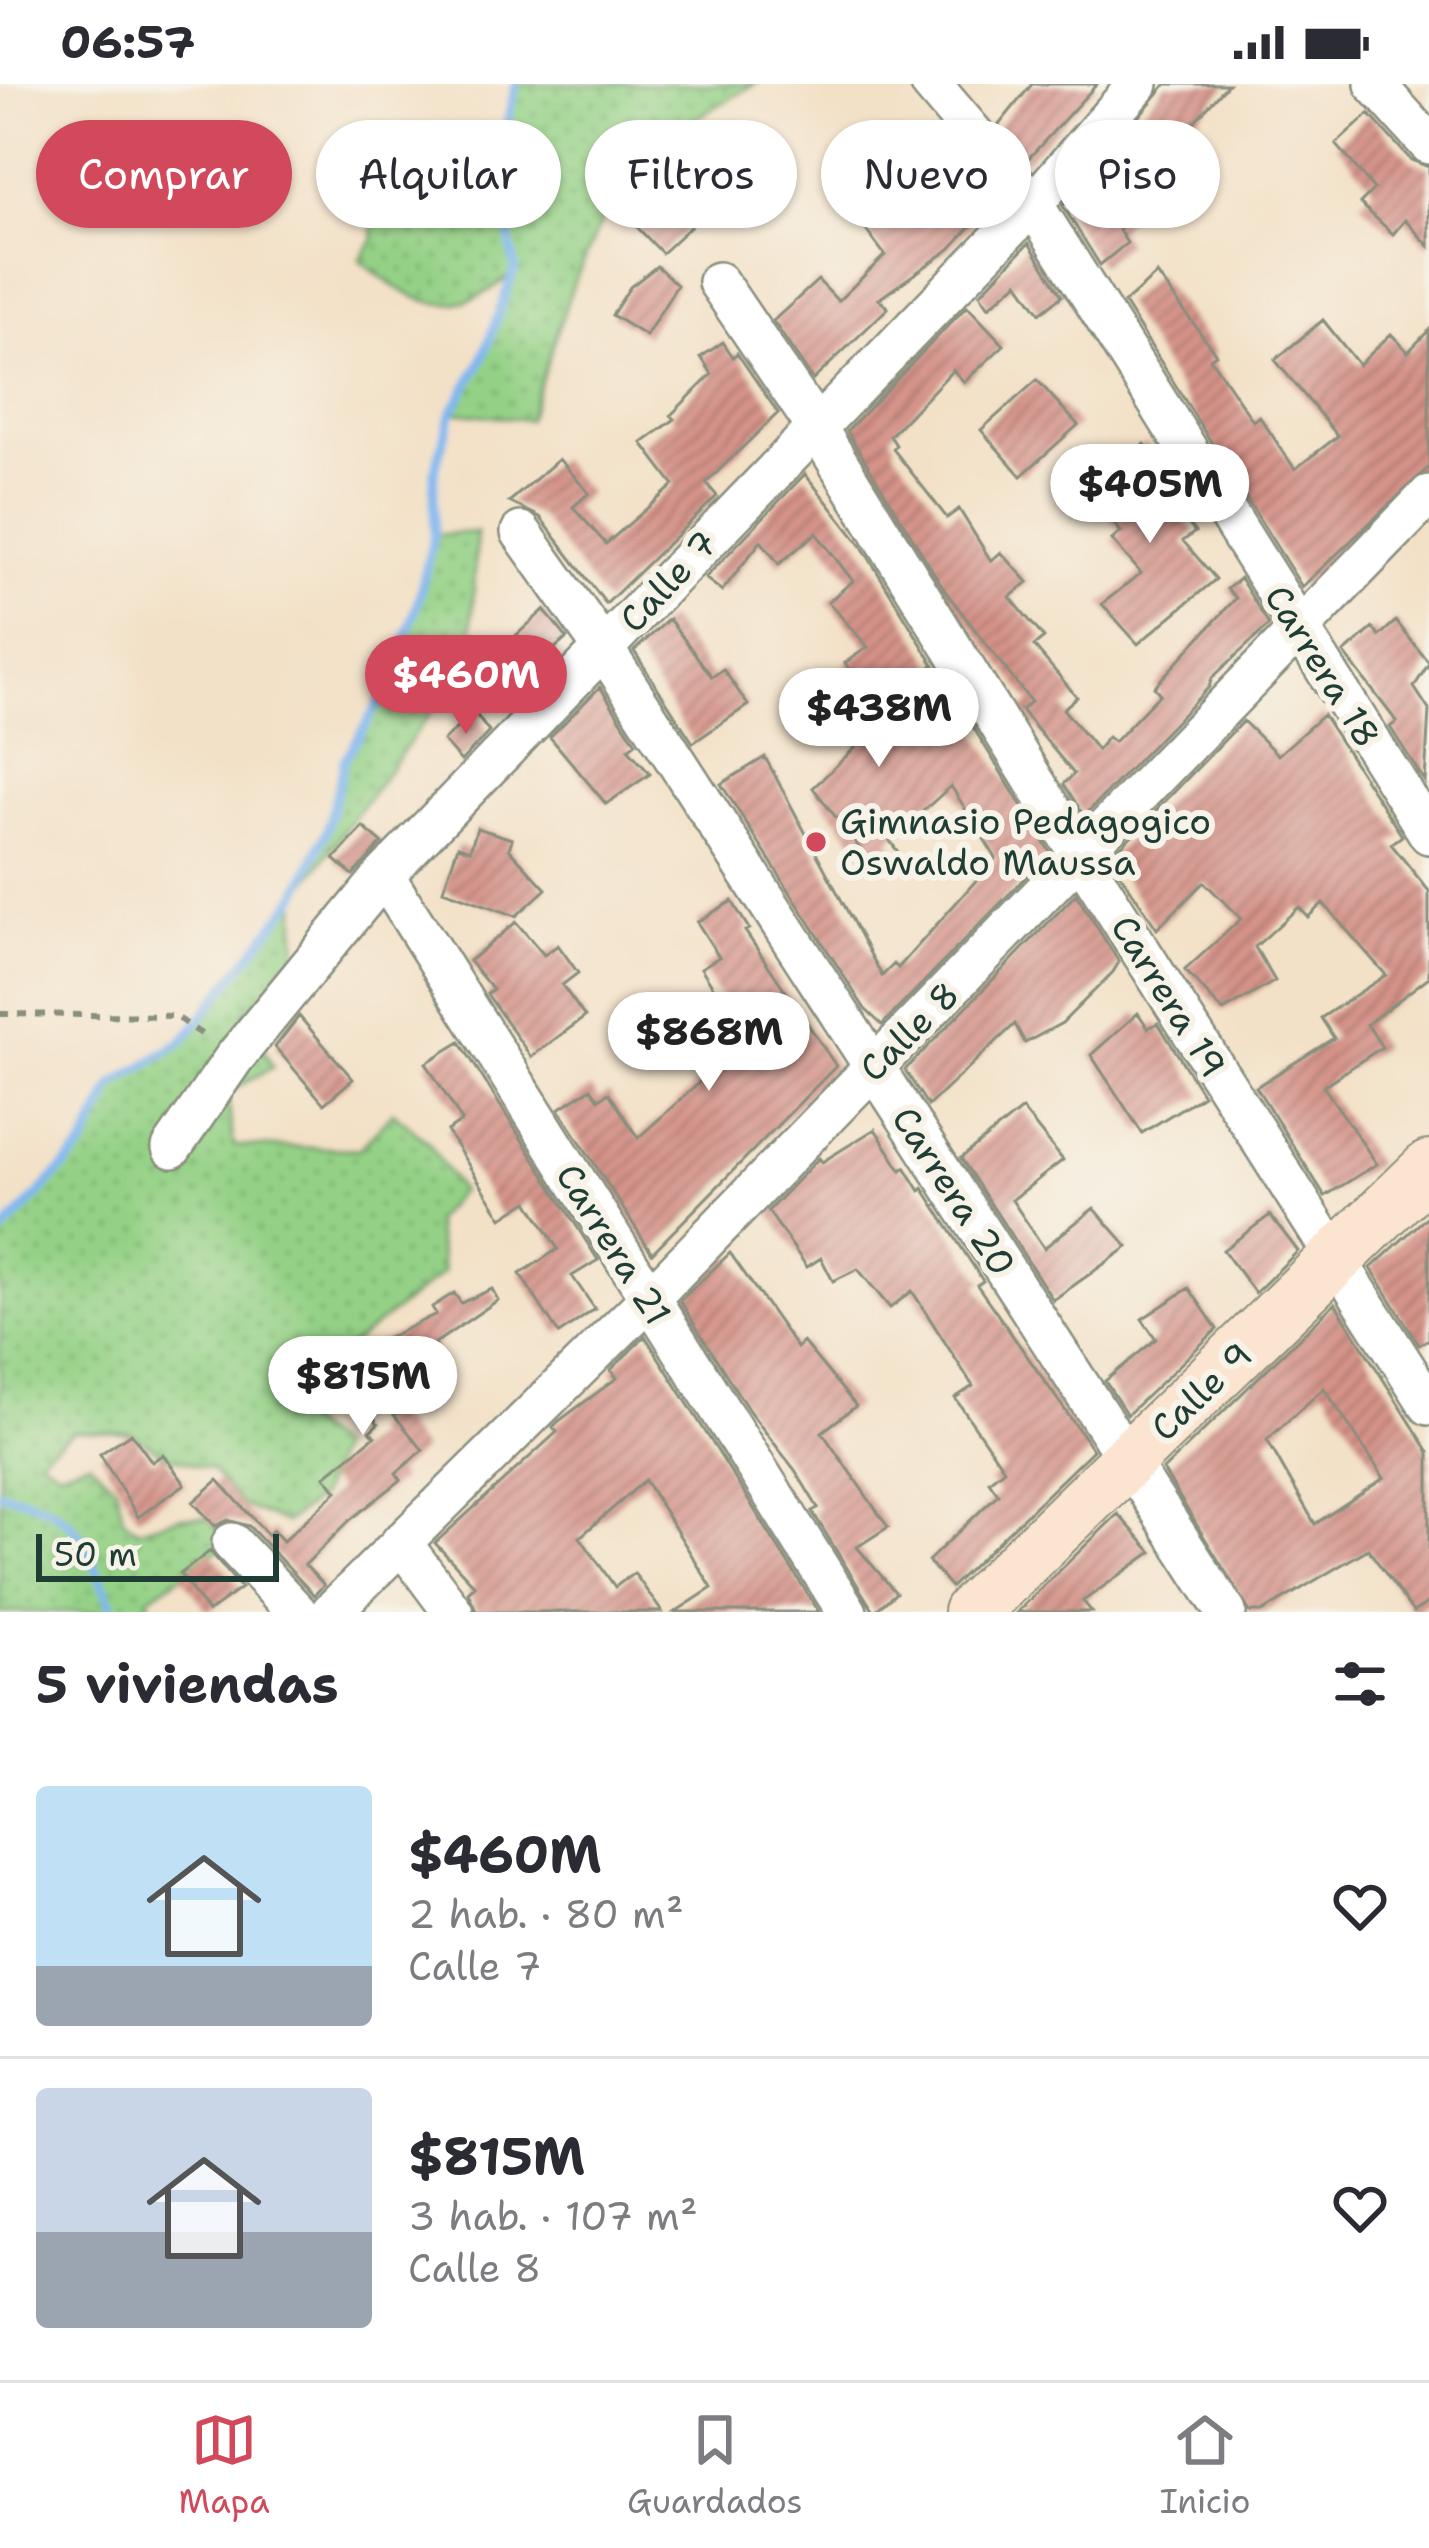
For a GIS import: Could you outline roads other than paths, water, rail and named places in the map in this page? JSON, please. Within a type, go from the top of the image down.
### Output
[{"type":"main road","name":"Calle 9","points":[[971,1612],[1429,1168]]},
{"type":"street","name":"Carrera 18","points":[[931,84],[1033,204],[1429,834]]},
{"type":"street","name":"Calle 7","points":[[172,1148],[234,1058],[384,875],[1033,204],[1138,84]]},
{"type":"street","points":[[1375,84],[1429,144]]},
{"type":"street","name":"Carrera 19","points":[[718,282],[815,425],[1081,857],[1429,1405]]},
{"type":"street","name":"Calle 8","points":[[331,1612],[648,1300],[1429,495]]},
{"type":"street","name":"Carrera 20","points":[[520,532],[604,649],[1226,1612]]},
{"type":"street","name":"Carrera 21","points":[[384,875],[847,1612]]},
{"type":"street","points":[[401,1542],[453,1612]]},
{"type":"street","points":[[232,1543],[297,1612]]},
{"type":"waterway","points":[[0,1235],[84,1146],[113,1085],[183,1041],[296,897],[327,830],[345,759],[392,681],[434,535],[434,472],[452,412],[482,360],[515,268],[497,167],[516,84]]},
{"type":"waterway","points":[[0,1493],[28,1500],[65,1519],[87,1548],[115,1612]]},
{"type":"place","name":"Gimnasio Pedagogico Oswaldo Maussa","points":[[816,842]]}]
